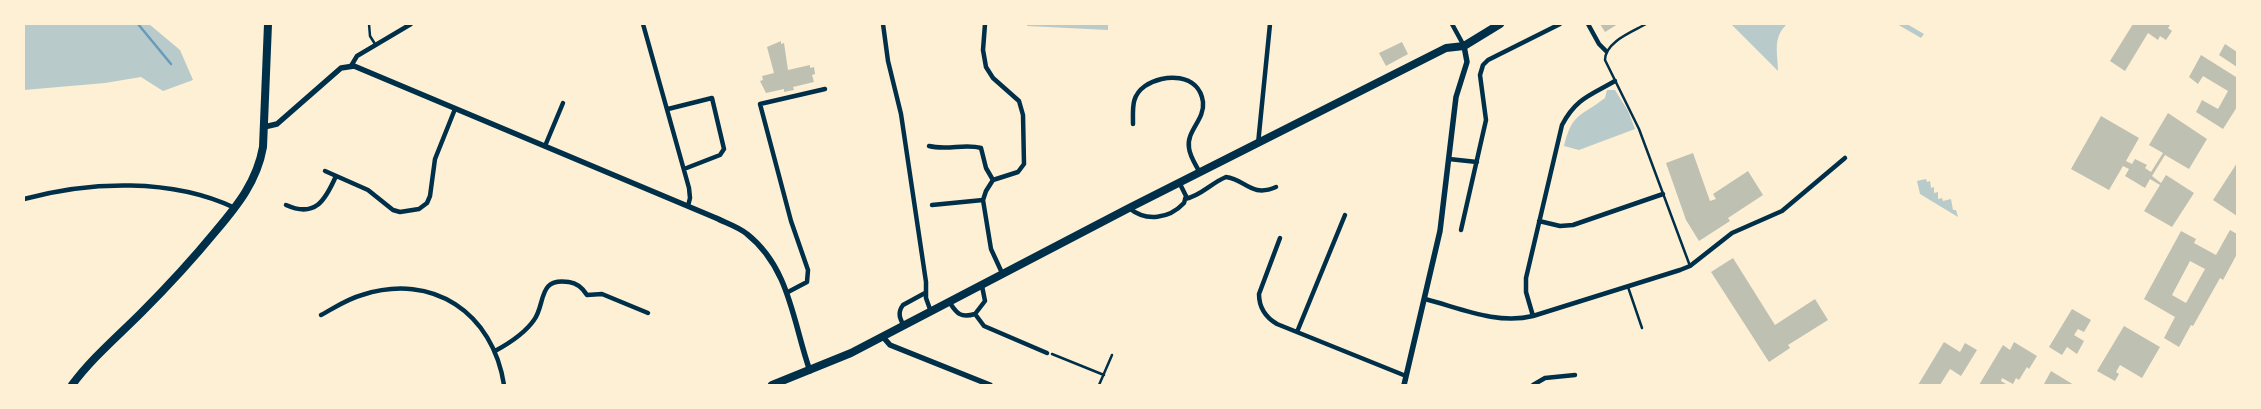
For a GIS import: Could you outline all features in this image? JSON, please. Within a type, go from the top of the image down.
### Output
[{"type":"main road","points":[[72,385],[92,359],[165,289],[246,193],[260,163],[264,127],[268,24]]},
{"type":"main road","points":[[772,385],[810,371],[883,337],[1129,208],[1180,184],[1446,48],[1464,46],[1500,24]]},
{"type":"street","points":[[351,66],[357,56],[410,24]]},
{"type":"street","points":[[643,24],[684,169],[690,194],[688,206]]},
{"type":"street","points":[[883,24],[888,61],[901,114],[926,282],[925,293],[931,312]]},
{"type":"street","points":[[985,24],[982,50],[986,68],[993,78],[1019,101],[1023,115],[1024,164],[1018,172],[993,180],[983,200],[991,250],[1003,275]]},
{"type":"street","points":[[1258,144],[1270,24]]},
{"type":"street","points":[[1404,385],[1440,232],[1456,97],[1467,62],[1464,46],[1452,24]]},
{"type":"street","points":[[1461,230],[1486,120],[1480,75],[1483,65],[1488,60],[1560,24]]},
{"type":"street","points":[[1588,24],[1599,44],[1606,51]]},
{"type":"street","points":[[264,127],[277,124],[342,68],[351,66],[688,206],[746,233],[762,247],[774,264],[788,292],[810,371]]},
{"type":"street","points":[[1133,124],[1134,99],[1139,91],[1150,83],[1162,77],[1172,76],[1195,84],[1201,93],[1202,115],[1190,134],[1189,148],[1200,173]]},
{"type":"street","points":[[1532,316],[1525,285],[1562,125],[1568,114],[1581,100],[1615,81]]},
{"type":"street","points":[[788,292],[807,282],[808,270],[791,221],[760,104],[825,89]]},
{"type":"street","points":[[668,109],[712,98],[724,149],[720,154],[684,169]]},
{"type":"street","points":[[546,146],[563,104]]},
{"type":"street","points":[[325,171],[368,190],[393,210],[400,212],[419,210],[430,196],[435,158],[455,109]]},
{"type":"street","points":[[929,146],[942,149],[973,146],[981,148],[986,168],[993,180]]},
{"type":"street","points":[[1425,299],[1505,319],[1532,316],[1690,266],[1732,233],[1782,210],[1845,158]]},
{"type":"street","points":[[1448,159],[1477,162]]},
{"type":"street","points":[[286,205],[297,210],[314,207],[326,195],[336,176]]},
{"type":"street","points":[[1129,208],[1140,216],[1158,218],[1181,206],[1185,199],[1197,196],[1226,177],[1238,181],[1245,187],[1259,190],[1269,190],[1276,187]]},
{"type":"street","points":[[1180,184],[1185,199]]},
{"type":"street","points":[[24,199],[76,188],[127,185],[185,193],[235,208]]},
{"type":"street","points":[[1539,221],[1560,226],[1573,224],[1663,194]]},
{"type":"street","points":[[932,205],[983,200]]},
{"type":"street","points":[[1297,332],[1345,215]]},
{"type":"street","points":[[1280,238],[1260,287],[1259,301],[1271,321],[1406,376]]},
{"type":"street","points":[[495,351],[532,323],[539,312],[544,292],[548,286],[559,282],[572,282],[578,285],[586,295],[602,294],[648,313]]},
{"type":"street","points":[[950,303],[956,313],[961,316],[975,314],[985,301],[982,286]]},
{"type":"street","points":[[321,315],[361,295],[392,290],[418,291],[446,299],[462,308],[478,323],[495,351],[504,385]]},
{"type":"street","points":[[904,326],[900,318],[902,305],[925,293]]},
{"type":"street","points":[[975,314],[984,326],[1050,353]]},
{"type":"street","points":[[883,337],[890,345],[990,385]]},
{"type":"street","points":[[1532,385],[1546,378],[1575,375]]},
{"type":"lane","points":[[369,24],[370,36],[375,44]]},
{"type":"lane","points":[[1646,24],[1613,44],[1606,51],[1605,60],[1633,114],[1690,266]]},
{"type":"lane","points":[[1628,286],[1642,328]]},
{"type":"lane","points":[[1050,353],[1104,374]]},
{"type":"lane","points":[[1099,385],[1112,355]]},
{"type":"shaded area","points":[[24,24],[149,24],[180,50],[193,80],[163,91],[141,77],[105,83],[24,90]]},
{"type":"shaded area","points":[[1027,24],[1108,24],[1108,30],[1027,26]]},
{"type":"shaded area","points":[[1731,24],[1787,24],[1782,29],[1778,40],[1778,71]]},
{"type":"shaded area","points":[[1897,24],[1907,24],[1924,34],[1921,38]]},
{"type":"shaded area","points":[[1607,90],[1615,90],[1628,111],[1635,129],[1579,150],[1564,146],[1574,121],[1605,98]]},
{"type":"shaded area","points":[[1926,179],[1927,182],[1930,181],[1931,188],[1934,187],[1934,193],[1938,192],[1938,199],[1942,198],[1943,201],[1951,199],[1953,210],[1956,210],[1958,217],[1920,194],[1917,181]]},
{"type":"building","points":[[1600,24],[1618,24],[1605,32]]},
{"type":"building","points":[[2133,24],[2168,24],[2170,25],[2168,28],[2172,31],[2166,40],[2160,36],[2158,40],[2148,33],[2125,71],[2110,61]]},
{"type":"building","points":[[781,41],[781,44],[784,43],[788,70],[810,65],[810,68],[814,67],[815,74],[812,75],[814,82],[793,87],[794,90],[784,92],[784,89],[766,93],[760,81],[763,80],[762,76],[774,73],[767,47]]},
{"type":"building","points":[[1402,42],[1408,54],[1386,66],[1379,53]]},
{"type":"building","points":[[2225,44],[2237,52],[2237,67],[2219,55]]},
{"type":"building","points":[[2201,55],[2236,77],[2237,75],[2237,107],[2223,129],[2196,112],[2202,100],[2218,109],[2228,91],[2203,76],[2198,84],[2189,77]]},
{"type":"building","points":[[2168,113],[2207,139],[2189,169],[2165,155],[2152,176],[2161,183],[2166,175],[2194,193],[2172,227],[2144,211],[2160,185],[2150,179],[2145,188],[2125,176],[2129,169],[2123,166],[2109,190],[2071,169],[2101,116],[2139,138],[2126,161],[2132,164],[2135,159],[2147,165],[2145,168],[2151,172],[2163,153],[2149,145]]},
{"type":"building","points":[[1693,153],[1710,201],[1716,199],[1713,194],[1748,171],[1763,195],[1728,218],[1730,221],[1699,241],[1686,220],[1666,163]]},
{"type":"building","points":[[2237,163],[2237,216],[2213,200]]},
{"type":"building","points":[[2230,230],[2237,234],[2237,254],[2223,280],[2220,278],[2179,347],[2164,338],[2175,317],[2144,299],[2181,231],[2196,239],[2194,243],[2216,255]],"holes":[[[2190,261],[2205,269],[2186,303],[2172,295]]]},
{"type":"building","points":[[1733,258],[1775,325],[1815,299],[1828,320],[1788,345],[1790,348],[1769,362],[1711,272]]},
{"type":"building","points":[[2072,309],[2091,320],[2084,332],[2078,329],[2074,335],[2084,341],[2077,354],[2067,347],[2062,355],[2049,347]]},
{"type":"building","points":[[2124,326],[2160,347],[2142,378],[2120,365],[2116,372],[2119,374],[2115,381],[2097,371]]},
{"type":"building","points":[[1944,342],[1960,352],[1965,343],[1977,350],[1961,376],[1950,369],[1940,385],[1918,385]]},
{"type":"building","points":[[2014,342],[2037,356],[2029,369],[2027,367],[2019,380],[2016,378],[2013,384],[2002,378],[2001,381],[2005,385],[1979,385],[2003,345],[2010,350]]},
{"type":"building","points":[[2051,371],[2074,385],[2044,384]]},
{"type":"waterway","points":[[138,24],[171,64]]}]
